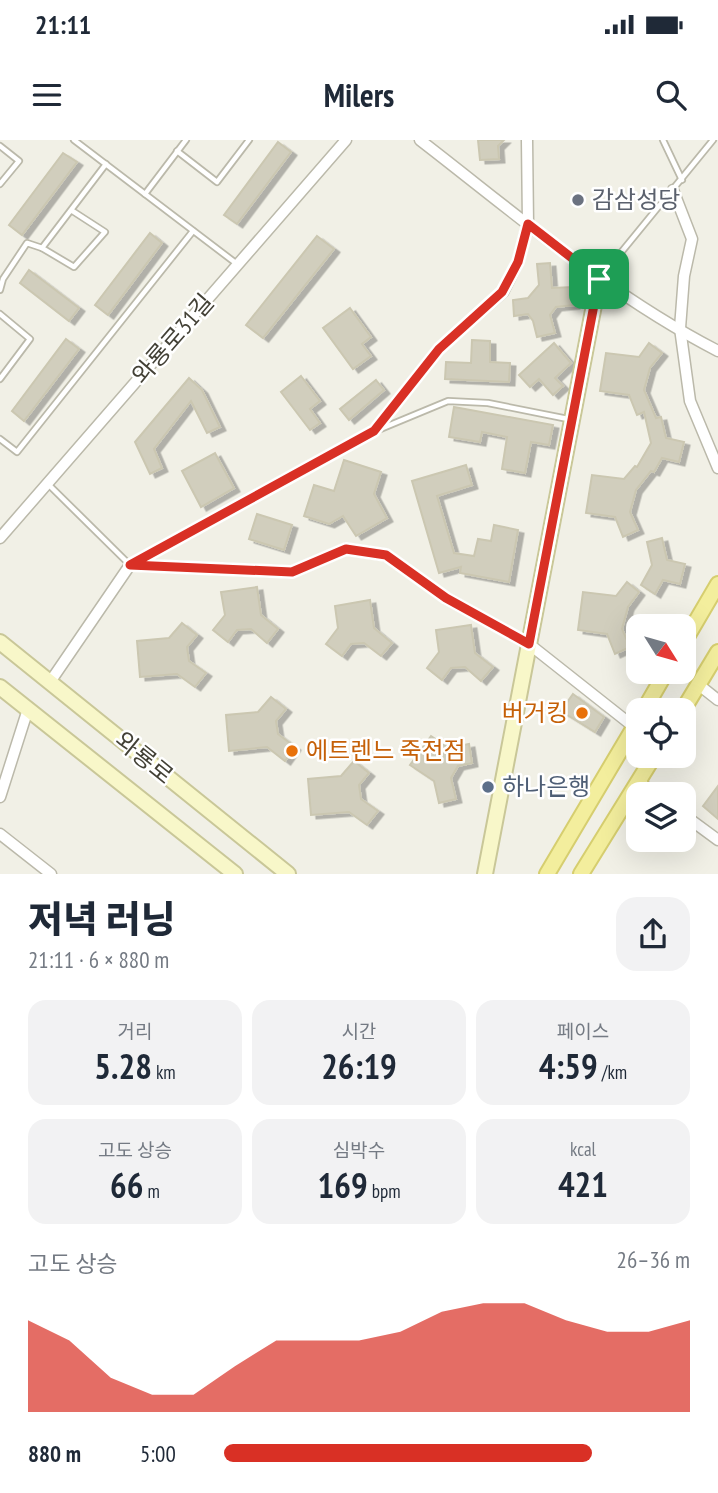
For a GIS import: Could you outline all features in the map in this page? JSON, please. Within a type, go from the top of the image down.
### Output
[{"type":"main road","points":[[485,873],[599,279]]},
{"type":"main road","points":[[696,622],[718,584]]},
{"type":"main road","name":"와룡로","points":[[0,642],[288,873]]},
{"type":"main road","points":[[691,698],[718,652]]},
{"type":"main road","name":"와룡로","points":[[0,687],[234,873]]},
{"type":"main road","points":[[547,873],[626,740]]},
{"type":"main road","points":[[638,782],[647,768]]},
{"type":"main road","points":[[581,873],[626,801]]},
{"type":"street","name":"와룡로31길","points":[[0,538],[346,140]]},
{"type":"street","points":[[420,140],[599,279],[680,331],[718,351]]},
{"type":"street","points":[[50,681],[130,565],[374,431],[439,349],[502,292],[518,262],[528,224],[527,140]]},
{"type":"street","points":[[673,190],[692,239],[684,276],[680,331],[690,401],[718,468]]},
{"type":"street","points":[[130,565],[292,572],[346,549],[386,555],[446,598],[529,644],[626,716]]},
{"type":"street","points":[[699,685],[718,700]]},
{"type":"street","points":[[0,797],[28,709]]},
{"type":"street","points":[[696,824],[718,840]]},
{"type":"street","points":[[0,834],[51,873]]},
{"type":"lane","points":[[74,140],[237,265]]},
{"type":"lane","points":[[145,194],[186,140]]},
{"type":"lane","points":[[177,151],[217,182],[249,140]]},
{"type":"lane","points":[[663,140],[682,180]]},
{"type":"lane","points":[[599,279],[713,140]]},
{"type":"lane","points":[[0,146],[19,161],[0,184]]},
{"type":"lane","points":[[42,248],[106,164]]},
{"type":"lane","points":[[0,290],[3,279],[27,243],[42,248],[74,267],[105,232],[71,210]]},
{"type":"lane","points":[[0,439],[17,452],[193,231]]},
{"type":"lane","points":[[0,314],[30,339],[0,379]]},
{"type":"lane","points":[[374,431],[448,401],[488,402],[572,420]]},
{"type":"lane","points":[[47,483],[130,565]]},
{"type":"building","points":[[478,140],[504,140],[498,146],[499,159],[480,160]]},
{"type":"building","points":[[278,142],[291,152],[237,224],[224,215]]},
{"type":"building","points":[[63,153],[77,162],[22,235],[9,225]]},
{"type":"building","points":[[150,233],[162,243],[108,315],[95,305]]},
{"type":"building","points":[[317,236],[334,249],[263,338],[246,325]]},
{"type":"building","points":[[550,263],[552,288],[573,287],[574,305],[556,307],[550,315],[555,333],[537,337],[533,321],[528,314],[514,316],[513,300],[528,298],[539,285],[537,264]]},
{"type":"building","points":[[29,270],[79,308],[69,321],[20,283]]},
{"type":"building","points":[[350,308],[371,337],[362,344],[371,356],[353,369],[323,328]]},
{"type":"building","points":[[66,339],[79,349],[24,421],[12,411]]},
{"type":"building","points":[[472,340],[490,341],[490,362],[510,363],[509,382],[445,379],[446,362],[471,363]]},
{"type":"building","points":[[554,343],[571,363],[555,378],[563,386],[553,395],[539,379],[530,387],[519,375]]},
{"type":"building","points":[[649,343],[662,353],[650,368],[644,390],[656,418],[661,417],[666,438],[684,442],[679,462],[662,458],[654,472],[651,471],[636,490],[630,512],[638,530],[623,537],[615,517],[586,513],[592,475],[624,479],[637,467],[651,443],[644,412],[637,415],[629,395],[600,391],[606,353],[639,357]]},
{"type":"building","points":[[301,376],[320,401],[310,409],[320,423],[310,430],[281,392]]},
{"type":"building","points":[[189,378],[202,390],[220,427],[207,433],[191,401],[154,449],[162,468],[150,474],[135,442]]},
{"type":"building","points":[[376,380],[384,390],[349,420],[340,409]]},
{"type":"building","points":[[454,407],[553,425],[549,445],[531,442],[525,473],[502,469],[507,437],[482,432],[480,442],[449,437]]},
{"type":"building","points":[[215,453],[234,488],[201,507],[182,471]]},
{"type":"building","points":[[344,460],[381,472],[374,494],[387,518],[356,536],[343,516],[329,524],[304,516],[314,485],[334,491]]},
{"type":"building","points":[[466,465],[472,485],[437,496],[454,553],[474,556],[478,539],[491,541],[494,525],[518,530],[509,582],[460,573],[461,567],[439,573],[412,481]]},
{"type":"building","points":[[257,514],[292,525],[284,550],[249,539]]},
{"type":"building","points":[[662,538],[667,560],[685,564],[680,584],[663,580],[655,594],[641,585],[652,565],[647,542]]},
{"type":"building","points":[[627,582],[639,592],[628,607],[622,629],[626,638],[626,649],[615,654],[607,634],[578,630],[583,592],[616,596]]},
{"type":"building","points":[[257,587],[261,615],[278,629],[267,643],[251,629],[237,630],[228,642],[213,630],[225,615],[221,592]]},
{"type":"building","points":[[370,600],[374,628],[392,643],[381,656],[364,643],[351,644],[342,656],[326,644],[338,628],[335,606]]},
{"type":"building","points":[[182,623],[197,635],[187,647],[189,661],[206,673],[195,687],[177,674],[140,677],[137,641],[169,638]]},
{"type":"building","points":[[471,625],[475,653],[493,667],[481,681],[465,667],[451,668],[442,680],[427,668],[439,652],[436,630]]},
{"type":"building","points":[[573,694],[604,717],[595,732],[561,711]]},
{"type":"building","points":[[271,697],[286,709],[276,721],[278,734],[295,747],[285,761],[267,747],[229,751],[226,715],[258,712]]},
{"type":"building","points":[[431,736],[449,748],[469,744],[472,763],[458,766],[451,778],[456,799],[439,803],[434,781],[410,765]]},
{"type":"building","points":[[354,761],[369,773],[359,785],[361,799],[378,811],[367,825],[349,812],[311,815],[308,779],[341,776]]},
{"type":"building","points":[[718,786],[718,819],[703,806]]},
{"type":"place","name":"감삼성당","points":[[578,200]]},
{"type":"place","name":"버거킹","points":[[582,713]]},
{"type":"place","name":"에트렌느 죽전점","points":[[292,751]]},
{"type":"place","name":"하나은행","points":[[488,787]]},
{"type":"route","points":[[528,224],[599,279],[529,644],[446,598],[386,555],[346,549],[292,572],[130,565],[374,431],[439,349],[481,314],[502,292],[518,262],[528,224]]}]
